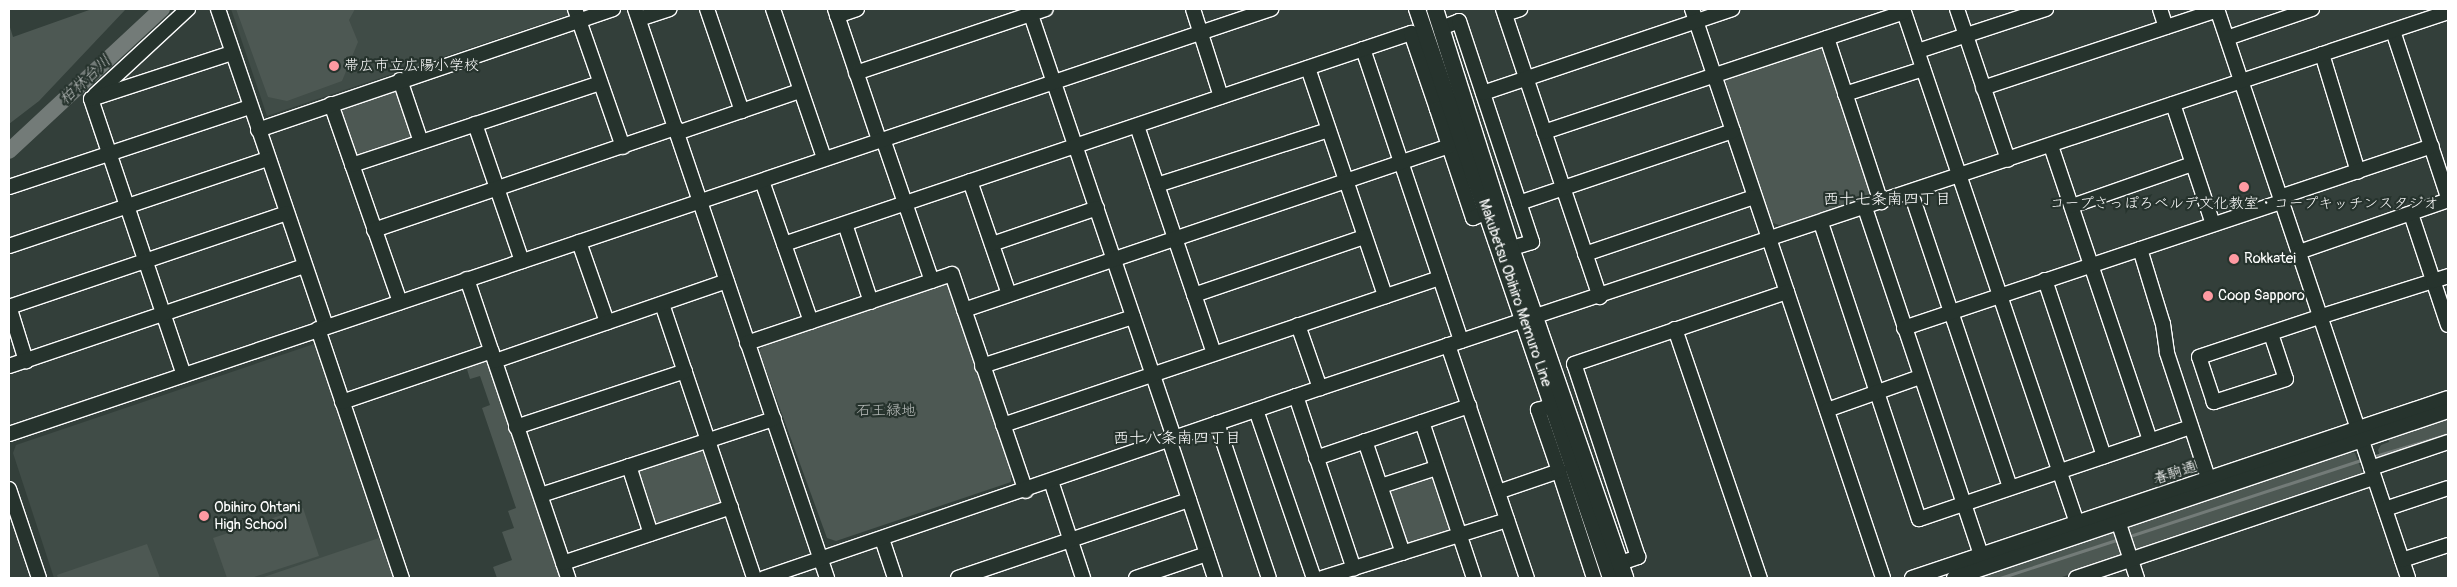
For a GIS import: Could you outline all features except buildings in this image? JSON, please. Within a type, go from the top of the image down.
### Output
[{"type":"main road","name":"Makubetsu Obihiro Memuro Line","points":[[1418,9],[1487,212],[1506,250]]},
{"type":"main road","name":"Makubetsu Obihiro Memuro Line","points":[[1435,9],[1441,28],[1450,105],[1506,250],[1615,572]]},
{"type":"main road","name":"Makubetsu Obihiro Memuro Line","points":[[1559,403],[1579,439],[1615,572]]},
{"type":"street","points":[[91,99],[188,9]]},
{"type":"street","points":[[218,9],[305,266],[342,402],[402,578]]},
{"type":"street","points":[[258,130],[400,80],[577,14],[613,9]]},
{"type":"street","points":[[669,9],[637,14],[827,578]]},
{"type":"street","points":[[707,9],[742,111]]},
{"type":"street","points":[[773,9],[824,158]]},
{"type":"street","points":[[857,9],[836,12],[856,73],[932,281]]},
{"type":"street","points":[[856,73],[1030,11],[1046,9]]},
{"type":"street","points":[[1193,9],[1221,97]]},
{"type":"street","points":[[9,434],[1271,9]]},
{"type":"street","points":[[1520,9],[1504,11],[1600,297]]},
{"type":"street","points":[[1483,93],[1526,79],[1694,15],[1732,9]]},
{"type":"street","points":[[1957,9],[2008,160]]},
{"type":"street","points":[[1918,51],[2046,9]]},
{"type":"street","points":[[2160,9],[2166,27]]},
{"type":"street","points":[[1983,88],[2217,9],[2408,578]]},
{"type":"street","points":[[2227,38],[2312,9]]},
{"type":"street","points":[[1544,132],[1715,76],[1904,10],[2079,529]]},
{"type":"street","points":[[1030,11],[1153,374],[1189,500],[1215,578]]},
{"type":"street","points":[[764,578],[1026,491],[1296,396],[1530,318],[1600,297],[2448,12]]},
{"type":"street","points":[[577,14],[623,146]]},
{"type":"street","points":[[1694,15],[1883,578]]},
{"type":"street","points":[[1441,28],[1459,22],[1532,242],[1506,250]]},
{"type":"street","points":[[2298,252],[2411,214],[2448,198],[2393,31]]},
{"type":"street","points":[[784,244],[1411,33],[1450,105],[1449,146],[1473,218],[1487,212]]},
{"type":"street","points":[[1827,38],[1881,202]]},
{"type":"street","points":[[1363,49],[1440,278],[1469,406],[1527,578]]},
{"type":"street","points":[[91,99],[232,52]]},
{"type":"street","points":[[2322,54],[2358,172]]},
{"type":"street","points":[[1308,68],[1384,296]]},
{"type":"street","points":[[1845,94],[1924,68]]},
{"type":"street","points":[[400,80],[420,142]]},
{"type":"street","points":[[352,165],[600,83]]},
{"type":"street","points":[[374,230],[623,146],[742,111],[800,91]]},
{"type":"street","points":[[91,99],[144,261],[184,374]]},
{"type":"street","points":[[331,104],[400,302]]},
{"type":"street","points":[[2173,104],[2213,224]]},
{"type":"street","points":[[9,187],[250,107]]},
{"type":"street","points":[[475,124],[522,261]]},
{"type":"street","points":[[1138,126],[1156,186],[1214,353]]},
{"type":"street","points":[[1156,186],[1328,130]]},
{"type":"street","points":[[1519,203],[1733,131]]},
{"type":"street","points":[[964,310],[1449,146]]},
{"type":"street","points":[[2051,146],[2150,440]]},
{"type":"street","points":[[1904,328],[2213,224],[2432,146]]},
{"type":"street","points":[[9,246],[268,159]]},
{"type":"street","points":[[2072,206],[2192,164]]},
{"type":"street","points":[[762,180],[811,322]]},
{"type":"street","points":[[970,181],[1009,294]]},
{"type":"street","points":[[1911,192],[2010,487]]},
{"type":"street","points":[[1586,254],[1754,197]]},
{"type":"street","points":[[992,244],[1097,208]]},
{"type":"street","points":[[1865,208],[1920,377],[1984,562]]},
{"type":"street","points":[[26,360],[9,307],[287,213]]},
{"type":"street","points":[[2411,214],[2448,325]]},
{"type":"street","points":[[1820,223],[1919,518],[2191,427]]},
{"type":"street","points":[[845,224],[871,302]]},
{"type":"street","points":[[1194,295],[1364,237]]},
{"type":"street","points":[[579,242],[607,322]]},
{"type":"street","points":[[2140,249],[2164,324],[2167,353],[2210,485]]},
{"type":"street","points":[[9,366],[305,266]]},
{"type":"street","points":[[747,343],[952,274],[1026,491]]},
{"type":"street","points":[[2271,334],[2286,378],[2214,402],[2199,357],[2448,276]]},
{"type":"street","points":[[1003,425],[1440,278]]},
{"type":"street","points":[[467,279],[568,578]]},
{"type":"street","points":[[2045,280],[2104,456]]},
{"type":"street","points":[[342,402],[607,322],[727,281]]},
{"type":"street","points":[[1615,572],[1638,557],[1574,364],[1787,292]]},
{"type":"street","points":[[662,304],[754,578]]},
{"type":"street","points":[[982,366],[1133,317]]},
{"type":"street","points":[[1298,325],[1320,388]]},
{"type":"street","points":[[1675,329],[1760,578]]},
{"type":"street","points":[[516,427],[685,371]]},
{"type":"street","points":[[1827,410],[1920,377]]},
{"type":"street","points":[[1296,396],[1354,569]]},
{"type":"street","name":"春駒通","points":[[1912,578],[1984,562],[2360,434],[2448,398]]},
{"type":"street","points":[[1559,403],[1538,410],[1594,578]]},
{"type":"street","points":[[1316,458],[1469,406]]},
{"type":"street","points":[[1256,410],[1314,578]]},
{"type":"street","name":"春駒通","points":[[2360,434],[2448,411]]},
{"type":"street","points":[[541,496],[774,418]]},
{"type":"street","points":[[1422,422],[1474,578]]},
{"type":"street","points":[[1217,424],[1269,578]]},
{"type":"street","points":[[1579,439],[1597,433]]},
{"type":"street","points":[[1365,441],[1403,553]]},
{"type":"street","points":[[2076,578],[2373,473],[2448,442]]},
{"type":"street","points":[[629,466],[651,534]]},
{"type":"street","points":[[1381,486],[1436,468]]},
{"type":"street","points":[[1498,492],[1559,471]]},
{"type":"street","points":[[1051,481],[1083,578]]},
{"type":"street","points":[[2385,509],[2448,488]]},
{"type":"street","points":[[9,489],[11,504],[38,578]]},
{"type":"street","points":[[958,578],[1189,500]]},
{"type":"street","points":[[563,563],[731,507]]},
{"type":"street","points":[[2116,517],[2137,578]]},
{"type":"street","points":[[1322,578],[1507,520]]},
{"type":"street","points":[[882,539],[896,578]]},
{"type":"street","points":[[2402,560],[2448,545]]},
{"type":"street","points":[[1136,578],[1207,554]]},
{"type":"street","name":"春駒通","points":[[1954,578],[1984,562]]},
{"type":"shaded area","name":"帯広市立広陽小学校","points":[[231,9],[566,9],[568,15],[267,116]]},
{"type":"shaded area","name":"Obihiro Ohtani High School","points":[[317,343],[397,578],[54,578],[13,453],[16,445]]},
{"type":"green space","points":[[92,9],[125,10],[39,101],[9,124],[9,24],[13,37]]},
{"type":"green space","points":[[236,9],[355,9],[349,20],[358,42],[342,81],[287,101],[268,97]]},
{"type":"green space","points":[[1823,45],[1871,189],[1869,198],[1784,227],[1771,222],[1724,77]]},
{"type":"green space","points":[[389,90],[398,93],[411,133],[409,142],[364,157],[355,154],[341,114],[344,106]]},
{"type":"green space","name":"石王緑地","points":[[941,282],[951,285],[1011,474],[1011,482],[836,541],[827,538],[759,351],[766,342]]},
{"type":"green space","points":[[489,359],[563,578],[497,578],[493,567],[512,560],[502,532],[514,528],[508,511],[516,508],[482,408],[490,405],[480,376],[470,379],[466,366]]},
{"type":"green space","points":[[2448,417],[2448,437],[2381,460],[2378,450],[2381,445],[2389,442],[2388,437]]},
{"type":"green space","points":[[700,447],[706,449],[724,500],[721,506],[658,528],[652,525],[634,470]]},
{"type":"green space","points":[[2350,452],[2355,453],[2363,474],[2361,478],[2059,578],[1971,578]]},
{"type":"green space","points":[[1427,476],[1435,478],[1452,528],[1450,533],[1413,545],[1405,541],[1389,496],[1393,488]]},
{"type":"green space","points":[[303,508],[319,556],[251,578],[227,578],[213,538]]},
{"type":"green space","points":[[379,538],[393,578],[261,578]]},
{"type":"green space","points":[[147,544],[160,578],[58,578],[57,575]]},
{"type":"waterway","name":"柏林台川","points":[[9,151],[162,9]]},
{"type":"waterway","points":[[2372,457],[2448,434]]},
{"type":"waterway","points":[[2127,537],[2364,459]]},
{"type":"waterway","points":[[2000,578],[2119,539]]},
{"type":"place","name":"帯広市立広陽小学校","points":[[334,66]]},
{"type":"place","name":"コープさっぽろベルデ文化教室・コープキッチンスタジオ","points":[[2244,187]]},
{"type":"place","name":"Rokkatei","points":[[2234,259]]},
{"type":"place","name":"Coop Sapporo","points":[[2208,296]]},
{"type":"place","name":"Obihiro Ohtani High School","points":[[204,516]]},
{"type":"district","name":"西十七条南四丁目","points":[[1887,199]]},
{"type":"district","name":"西十八条南四丁目","points":[[1177,438]]}]
